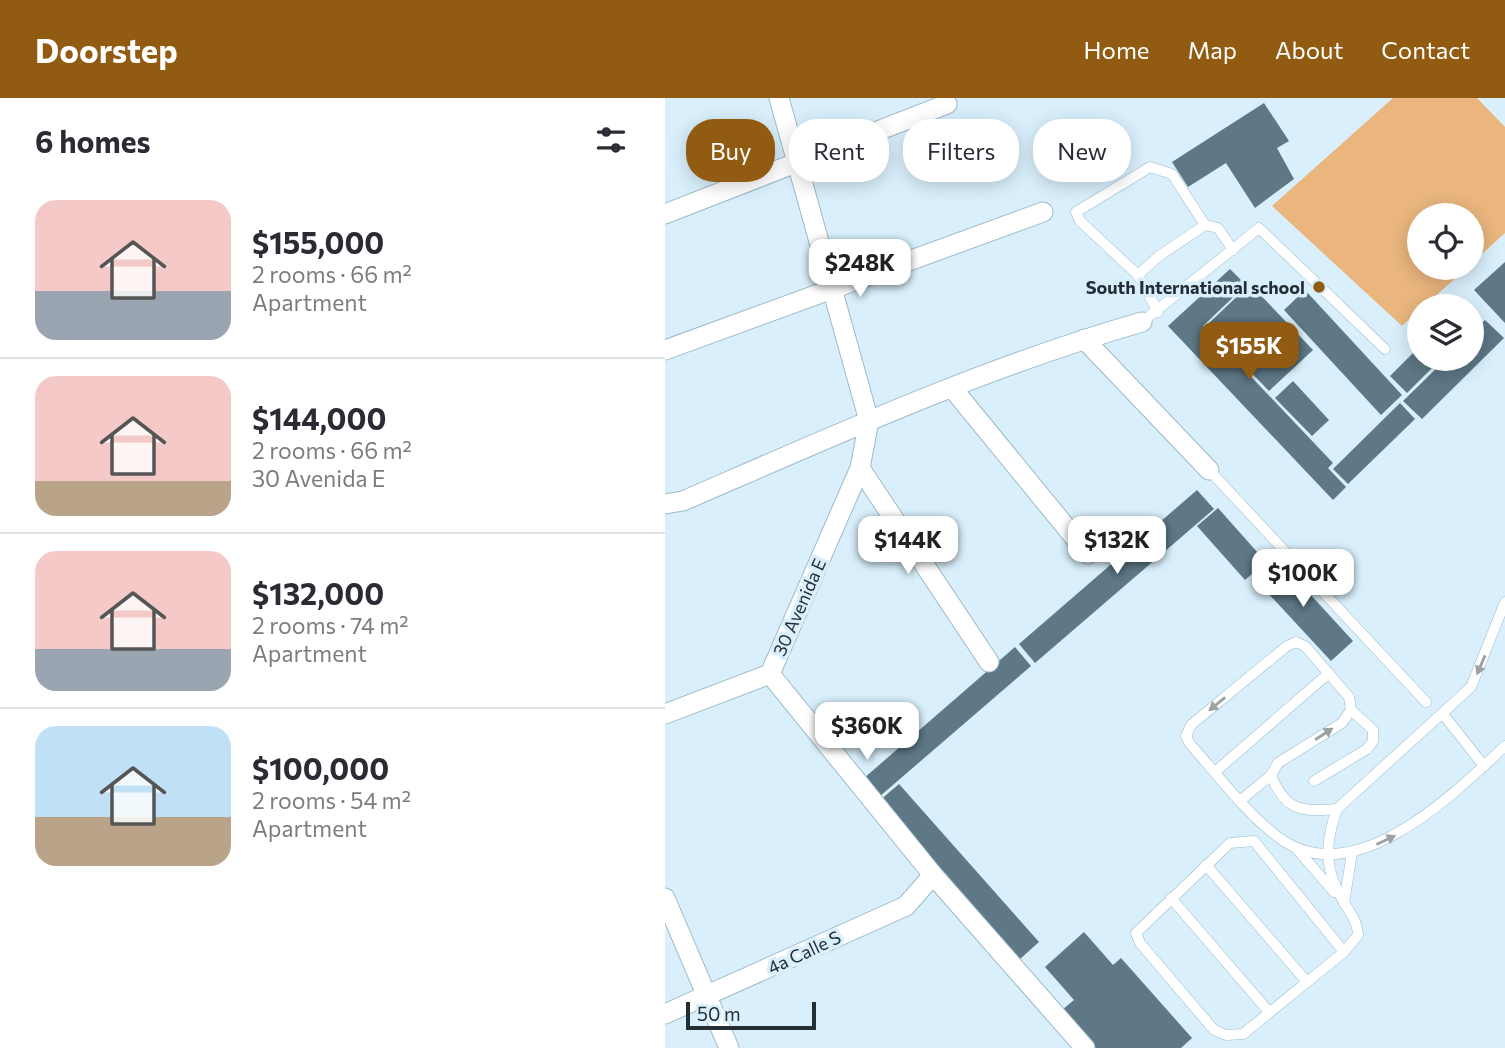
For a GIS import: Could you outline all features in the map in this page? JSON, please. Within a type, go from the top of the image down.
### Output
[{"type":"street","name":"30 Avenida E","points":[[779,98],[789,132]]},
{"type":"street","points":[[889,127],[947,104]]},
{"type":"street","points":[[665,214],[789,166]]},
{"type":"street","name":"30 Avenida E","points":[[770,674],[860,468],[869,421],[803,182]]},
{"type":"street","points":[[665,351],[1043,212]]},
{"type":"street","points":[[665,504],[683,500],[953,388],[1150,317]]},
{"type":"street","points":[[1084,339],[1209,470]]},
{"type":"street","points":[[953,388],[1088,554]]},
{"type":"street","points":[[860,468],[989,662]]},
{"type":"street","points":[[665,714],[770,674],[933,875],[1085,1048]]},
{"type":"street","name":"4a Calle S","points":[[665,1014],[905,906],[933,875]]},
{"type":"street","points":[[665,898],[729,1048]]},
{"type":"lane","points":[[1233,250],[1218,228],[1205,225],[1172,174],[1150,167],[1076,212],[1080,221],[1138,275],[1150,317],[1233,250],[1259,228],[1385,349]]},
{"type":"lane","points":[[1138,275],[1159,256],[1205,225]]},
{"type":"lane","points":[[1209,470],[1426,702]]},
{"type":"lane","points":[[1345,904],[1328,871],[1326,853],[1337,809],[1471,687],[1502,616],[1505,601]]},
{"type":"lane","points":[[1314,781],[1367,749],[1373,741],[1373,730],[1351,710],[1349,697],[1329,673],[1305,646],[1296,642],[1287,646],[1191,725],[1187,736],[1190,744],[1241,800],[1278,837],[1296,847],[1326,853],[1352,853],[1391,839],[1484,766],[1505,746]]},
{"type":"lane","points":[[1215,772],[1329,673]]},
{"type":"lane","points":[[1241,800],[1271,775],[1278,763],[1342,723],[1351,710]]},
{"type":"lane","points":[[1443,713],[1484,766]]},
{"type":"lane","points":[[1271,775],[1278,794],[1302,810],[1337,809]]},
{"type":"lane","points":[[1296,847],[1356,919],[1358,934],[1344,952],[1243,1034],[1226,1035],[1214,1030],[1140,943],[1136,933],[1230,843],[1254,841],[1344,952]]},
{"type":"lane","points":[[1345,904],[1352,853]]},
{"type":"lane","points":[[1206,865],[1307,982]]},
{"type":"lane","points":[[1171,898],[1269,1012]]},
{"type":"shaded area","points":[[1393,98],[1477,98],[1505,127],[1505,233],[1484,252],[1484,203],[1407,203],[1407,280],[1453,280],[1438,294],[1407,294],[1407,321],[1402,326],[1272,206]]},
{"type":"building","points":[[1264,103],[1289,141],[1277,148],[1294,179],[1255,208],[1226,163],[1188,187],[1172,162]]},
{"type":"building","points":[[1505,262],[1505,323],[1484,301],[1484,294],[1478,294],[1474,290]]},
{"type":"building","points":[[1230,269],[1246,285],[1203,326],[1333,463],[1328,468],[1346,487],[1333,500],[1168,326]]},
{"type":"building","points":[[1250,284],[1313,350],[1269,391],[1206,326]]},
{"type":"building","points":[[1305,290],[1402,395],[1381,415],[1284,310]]},
{"type":"building","points":[[1484,321],[1504,338],[1484,358]]},
{"type":"building","points":[[1407,359],[1407,371],[1429,371],[1407,393],[1390,376]]},
{"type":"building","points":[[1434,371],[1471,371],[1422,419],[1403,401]]},
{"type":"building","points":[[1293,381],[1329,420],[1312,436],[1275,398]]},
{"type":"building","points":[[1400,403],[1415,419],[1348,484],[1333,469]]},
{"type":"building","points":[[1197,490],[1214,509],[1035,663],[1019,644]]},
{"type":"building","points":[[1218,508],[1266,562],[1245,580],[1197,526]]},
{"type":"building","points":[[1276,557],[1353,641],[1331,661],[1254,578]]},
{"type":"building","points":[[1015,647],[1031,666],[879,797],[863,779]]},
{"type":"building","points":[[899,784],[1039,942],[1020,959],[879,801]]},
{"type":"building","points":[[1084,932],[1113,965],[1121,958],[1192,1038],[1181,1048],[1095,1048],[1062,1010],[1074,1000],[1045,967]]},
{"type":"place","name":"South International school","points":[[1319,287]]}]
